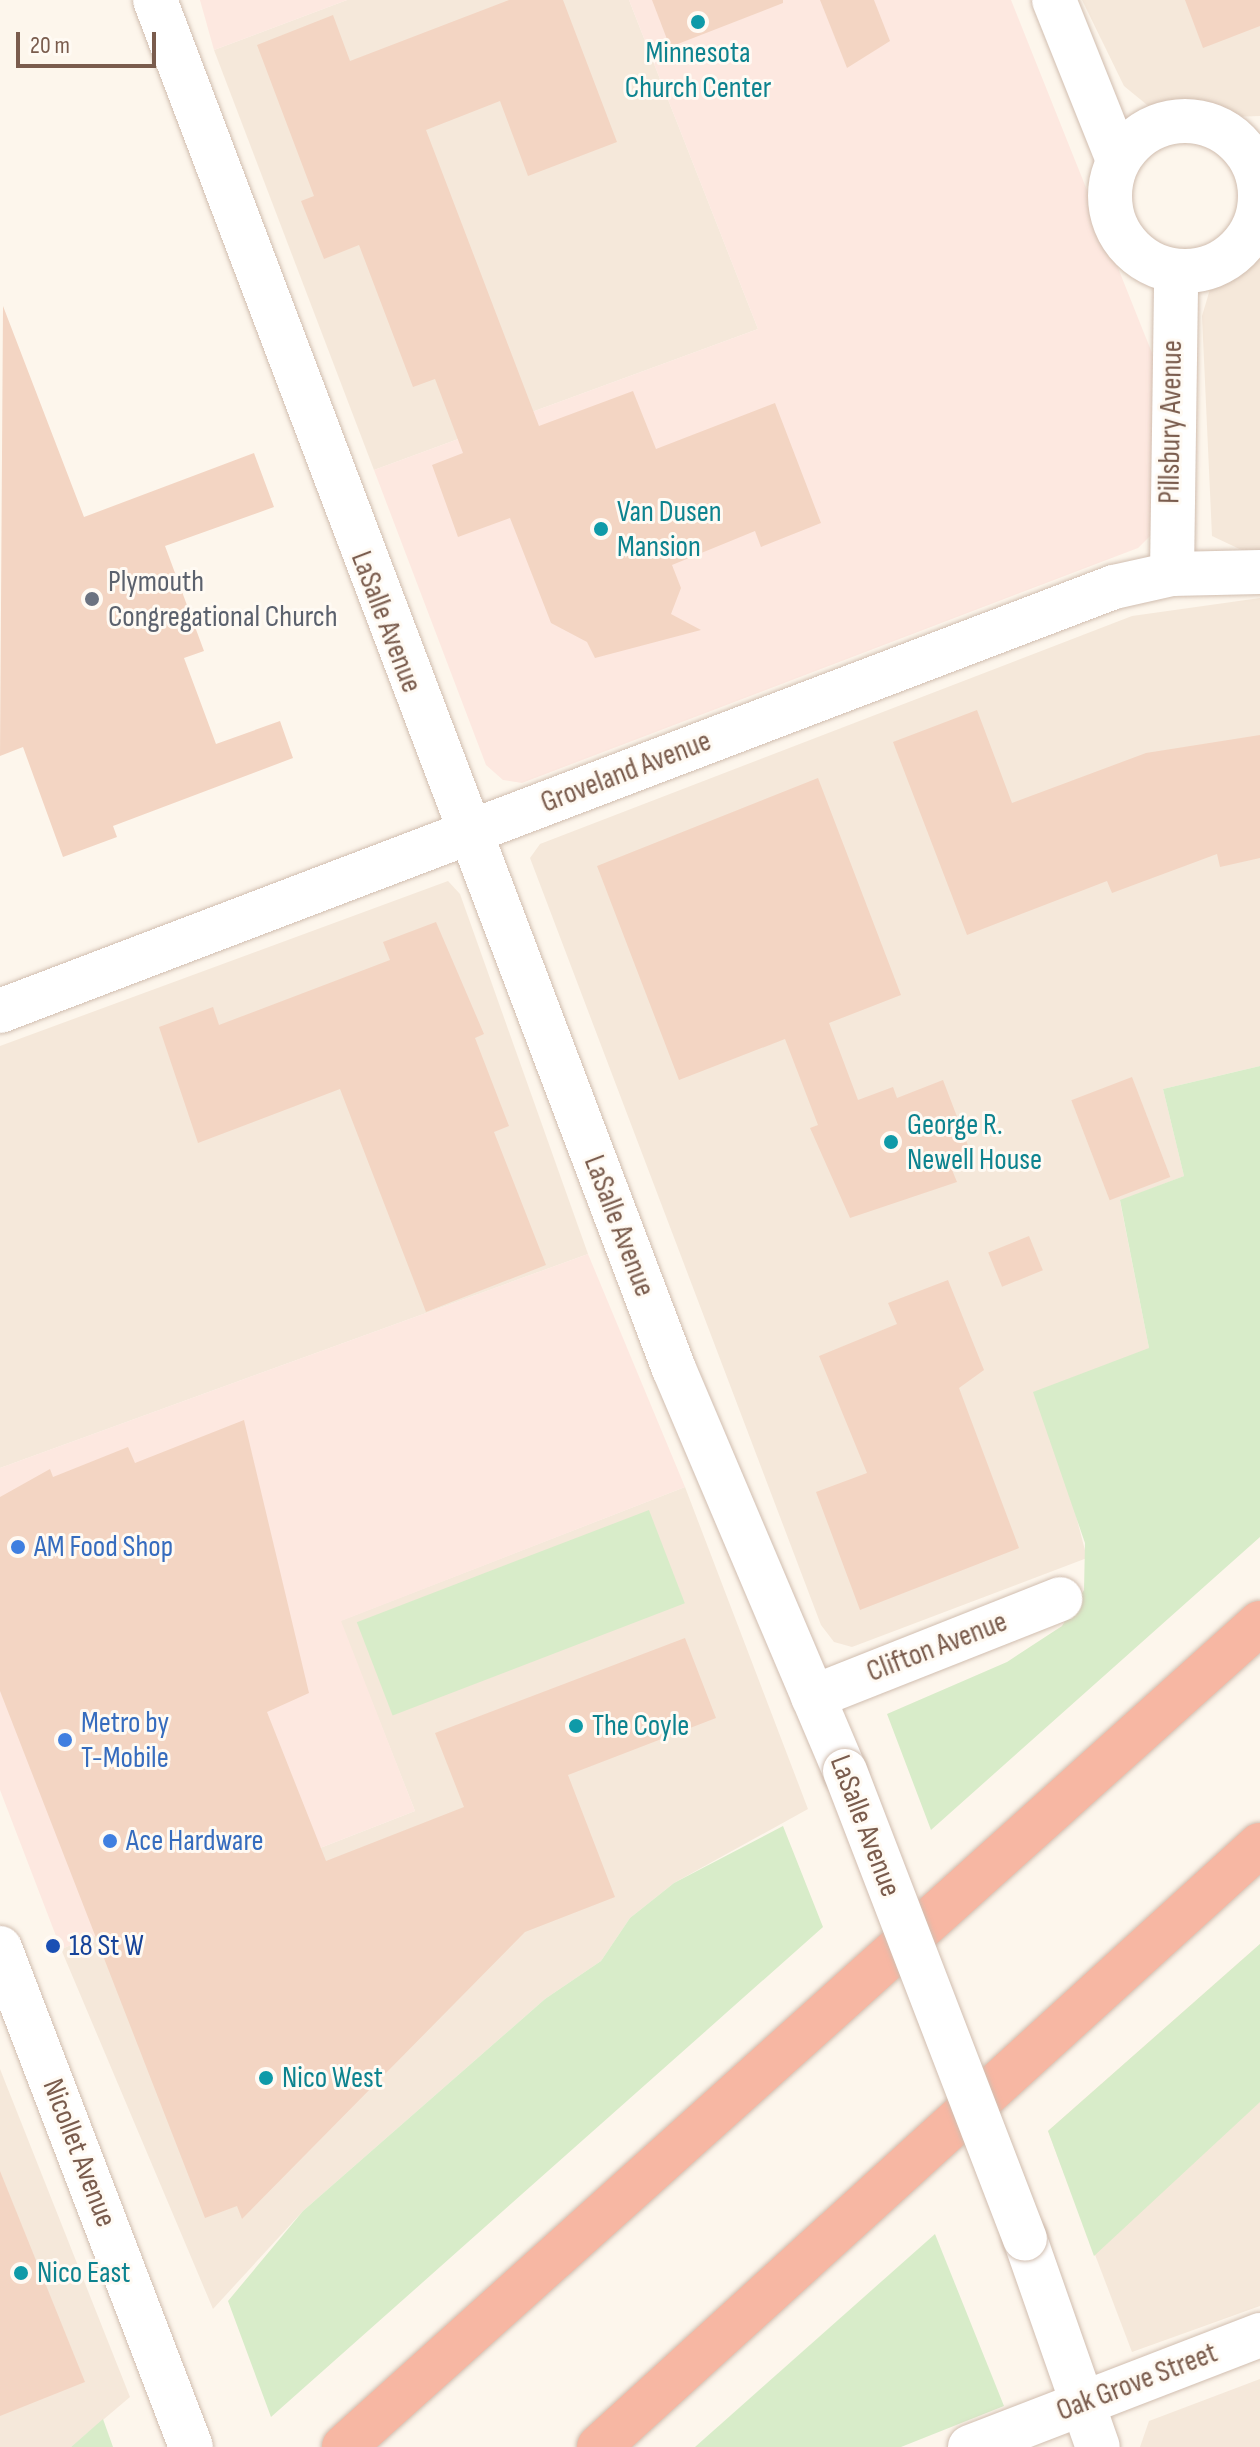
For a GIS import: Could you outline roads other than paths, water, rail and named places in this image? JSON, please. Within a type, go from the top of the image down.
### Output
[{"type":"highway","points":[[344,2447],[1260,1623]]},
{"type":"highway","points":[[599,2447],[1260,1845]]},
{"type":"street","name":"LaSalle Avenue","points":[[155,0],[466,832],[674,1369],[845,1771],[1025,2239],[1098,2447]]},
{"type":"street","points":[[1054,0],[1118,160]]},
{"type":"street","points":[[1182,120],[1231,135],[1256,163],[1260,204],[1254,227],[1222,262],[1176,271],[1133,251],[1118,232],[1110,184],[1118,160],[1156,125],[1182,120]]},
{"type":"street","name":"Pillsbury Avenue","points":[[1172,574],[1176,271]]},
{"type":"street","name":"Groveland Avenue","points":[[0,1011],[1114,587],[1172,574],[1260,572]]},
{"type":"street","name":"Clifton Avenue","points":[[813,1697],[1060,1599]]},
{"type":"street","name":"Nicollet Avenue","points":[[0,1948],[191,2447]]},
{"type":"street","name":"Oak Grove Street","points":[[970,2447],[1260,2335]]},
{"type":"place","name":"Minnesota Church Center","points":[[698,22]]},
{"type":"place","name":"Van Dusen Mansion","points":[[601,529]]},
{"type":"place","name":"Plymouth Congregational Church","points":[[92,599]]},
{"type":"place","name":"George R. Newell House","points":[[891,1142]]},
{"type":"place","name":"AM Food Shop","points":[[18,1547]]},
{"type":"place","name":"The Coyle","points":[[576,1726]]},
{"type":"place","name":"Metro by T-Mobile","points":[[65,1740]]},
{"type":"place","name":"Ace Hardware","points":[[110,1841]]},
{"type":"place","name":"18 St W","points":[[53,1946]]},
{"type":"place","name":"Nico West","points":[[266,2078]]},
{"type":"place","name":"Nico East","points":[[21,2273]]}]
